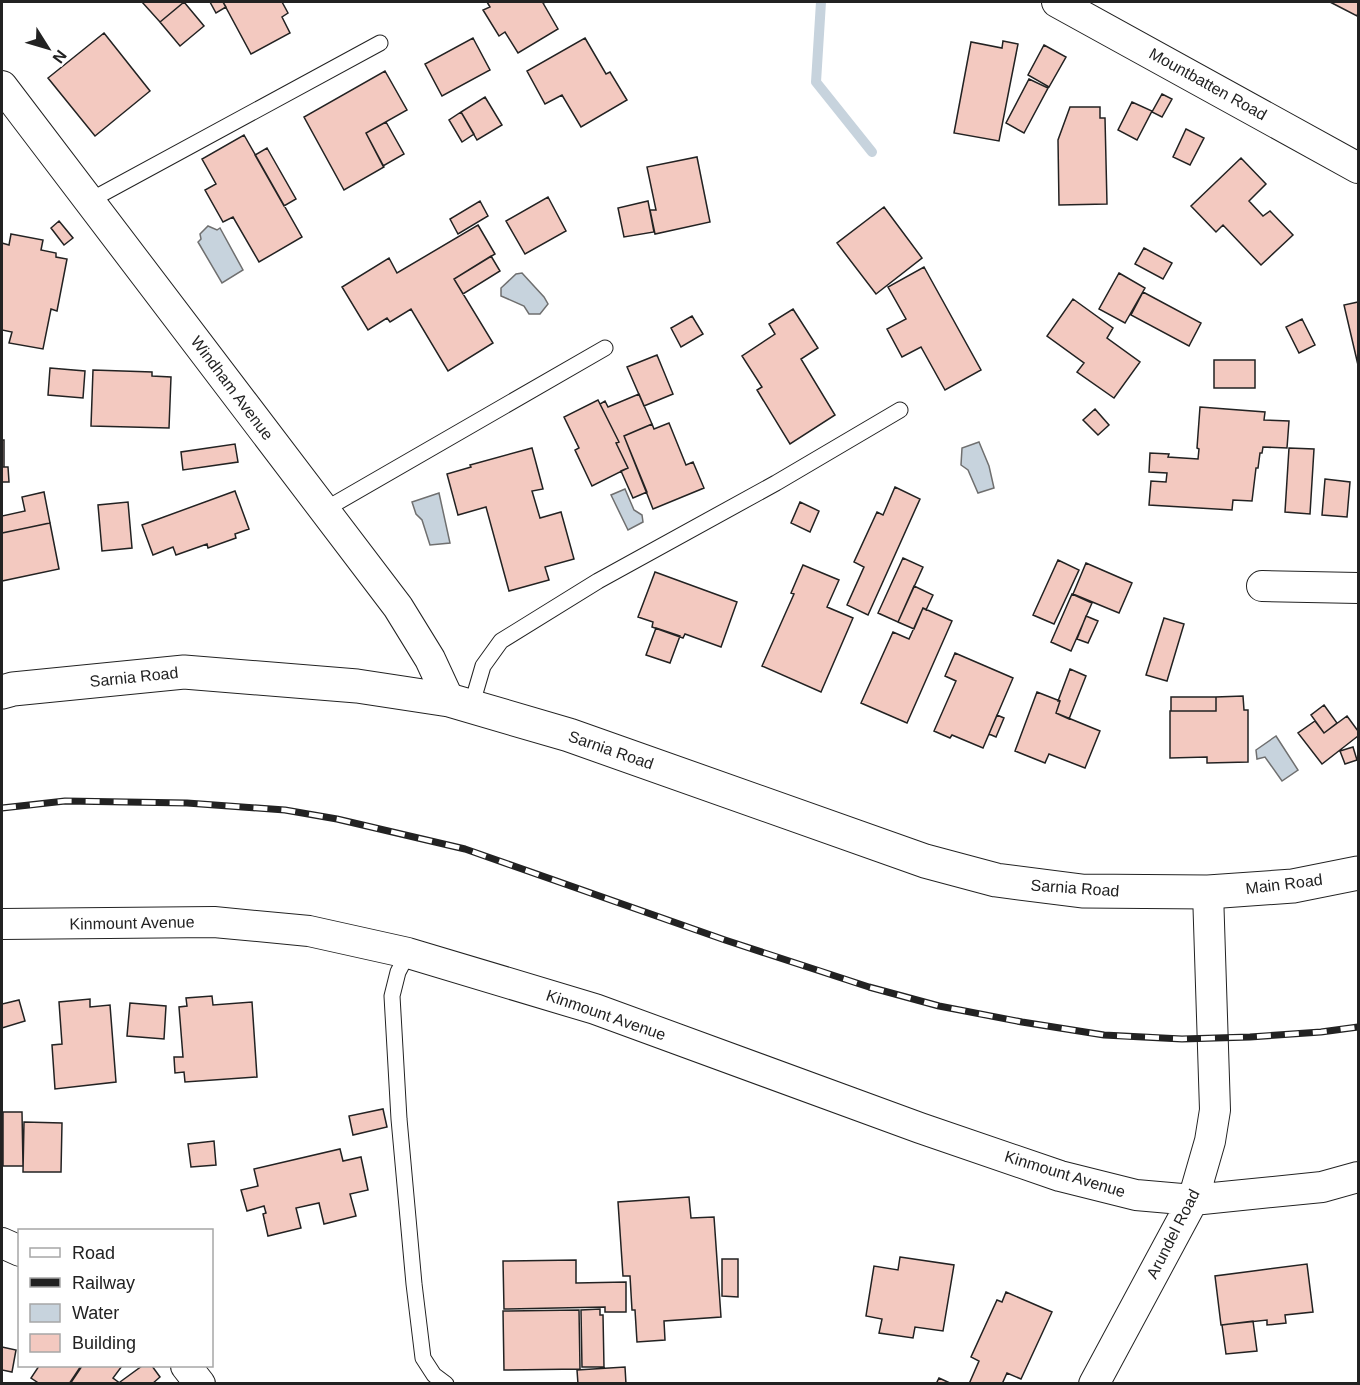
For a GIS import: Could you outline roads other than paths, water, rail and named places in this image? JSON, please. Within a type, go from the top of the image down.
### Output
[{"type":"main road","name":"Sarnia Road","points":[[2,692],[184,672],[357,686],[460,703],[569,735],[925,861],[996,880],[1082,891],[1208,892]]},
{"type":"main road","name":"Main Road","points":[[1208,892],[1293,886],[1359,873]]},
{"type":"street","name":"Mountbatten Road","points":[[1057,2],[1359,168]]},
{"type":"street","name":"Windham Avenue","points":[[2,86],[398,607],[460,703]]},
{"type":"street","points":[[1262,586],[1359,588]]},
{"type":"street","name":"Arundel Road","points":[[1094,1383],[1192,1200],[1207,1152],[1215,1110],[1208,892]]},
{"type":"street","name":"Kinmount Avenue","points":[[2,924],[214,922],[309,931],[408,953],[595,1009],[920,1128],[1060,1176],[1136,1195],[1192,1200],[1322,1186],[1359,1178]]},
{"type":"street","points":[[2,1243],[18,1250]]},
{"type":"street","points":[[188,1367],[200,1383]]},
{"type":"lane","points":[[89,201],[380,43]]},
{"type":"lane","points":[[324,510],[605,348]]},
{"type":"lane","points":[[460,703],[501,641],[598,581],[776,483],[900,410]]},
{"type":"lane","points":[[408,953],[398,972],[392,996],[399,1119],[423,1358],[434,1375],[446,1383]]},
{"type":"water","points":[[208,226],[217,230],[220,228],[243,270],[222,283],[198,242],[201,239],[200,234]]},
{"type":"water","points":[[522,273],[548,304],[540,314],[529,314],[524,306],[501,296],[501,288],[516,274]]},
{"type":"water","points":[[979,442],[989,466],[994,488],[978,493],[968,470],[961,465],[962,448]]},
{"type":"water","points":[[625,489],[634,510],[642,515],[643,522],[628,530],[611,495]]},
{"type":"water","points":[[439,493],[450,543],[430,545],[422,520],[416,514],[412,502]]},
{"type":"water","points":[[1276,736],[1298,770],[1282,781],[1265,757],[1257,759],[1256,750]]},
{"type":"waterway","points":[[821,2],[816,82],[872,152]]},
{"type":"railway","points":[[2,808],[65,801],[187,803],[285,810],[337,819],[465,849],[725,940],[869,987],[939,1006],[1022,1022],[1104,1035],[1182,1039],[1250,1037],[1358,1027]]}]
